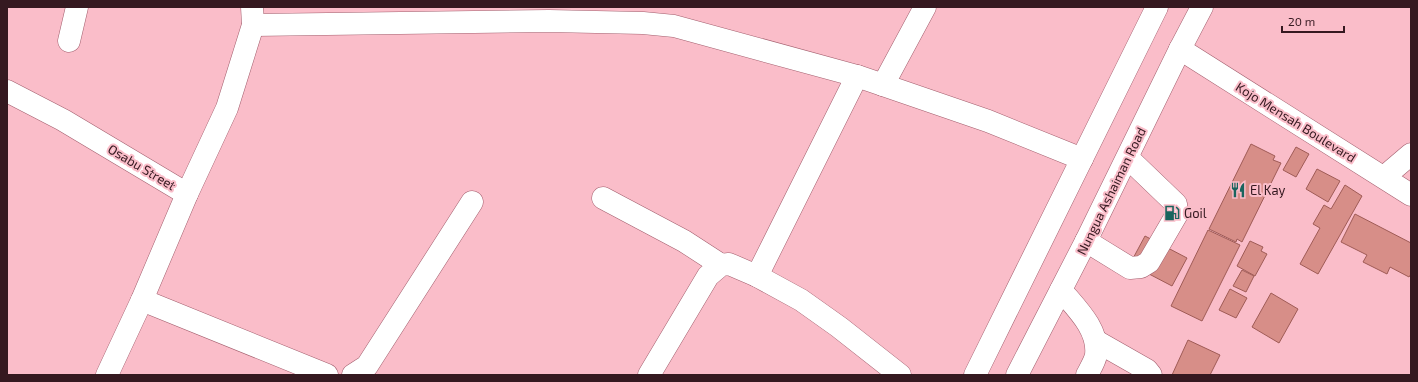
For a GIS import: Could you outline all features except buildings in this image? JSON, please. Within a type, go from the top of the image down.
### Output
[{"type":"street","points":[[69,41],[77,7]]},
{"type":"street","points":[[883,85],[925,7]]},
{"type":"street","points":[[975,375],[1157,7]]},
{"type":"street","name":"Nungua Ashaiman Road","points":[[1017,375],[1128,158],[1180,49],[1202,7]]},
{"type":"street","points":[[187,194],[227,108],[252,16],[548,14],[674,26],[857,76],[988,121],[1082,159]]},
{"type":"street","name":"Kojo Mensah Boulevard","points":[[1180,49],[1411,194]]},
{"type":"street","points":[[757,276],[857,76]]},
{"type":"street","name":"Osabu Street","points":[[7,91],[63,120],[187,194],[142,300],[107,375]]},
{"type":"street","points":[[1384,177],[1411,154]]},
{"type":"street","points":[[1086,241],[1130,268],[1141,267],[1149,262],[1177,214],[1176,204],[1128,158]]},
{"type":"street","points":[[603,198],[689,243],[720,265]]},
{"type":"street","points":[[353,375],[367,366],[472,202]]},
{"type":"street","points":[[649,375],[708,276],[720,265],[730,264],[757,276],[801,300],[839,327],[900,375]]},
{"type":"street","points":[[1061,290],[1089,325],[1096,341],[1096,356],[1087,375]]},
{"type":"street","points":[[142,300],[327,375]]},
{"type":"street","points":[[1096,341],[1147,370],[1151,375]]},
{"type":"place","name":"El Kay","points":[[1238,190]]},
{"type":"place","name":"Goil","points":[[1172,213]]}]
